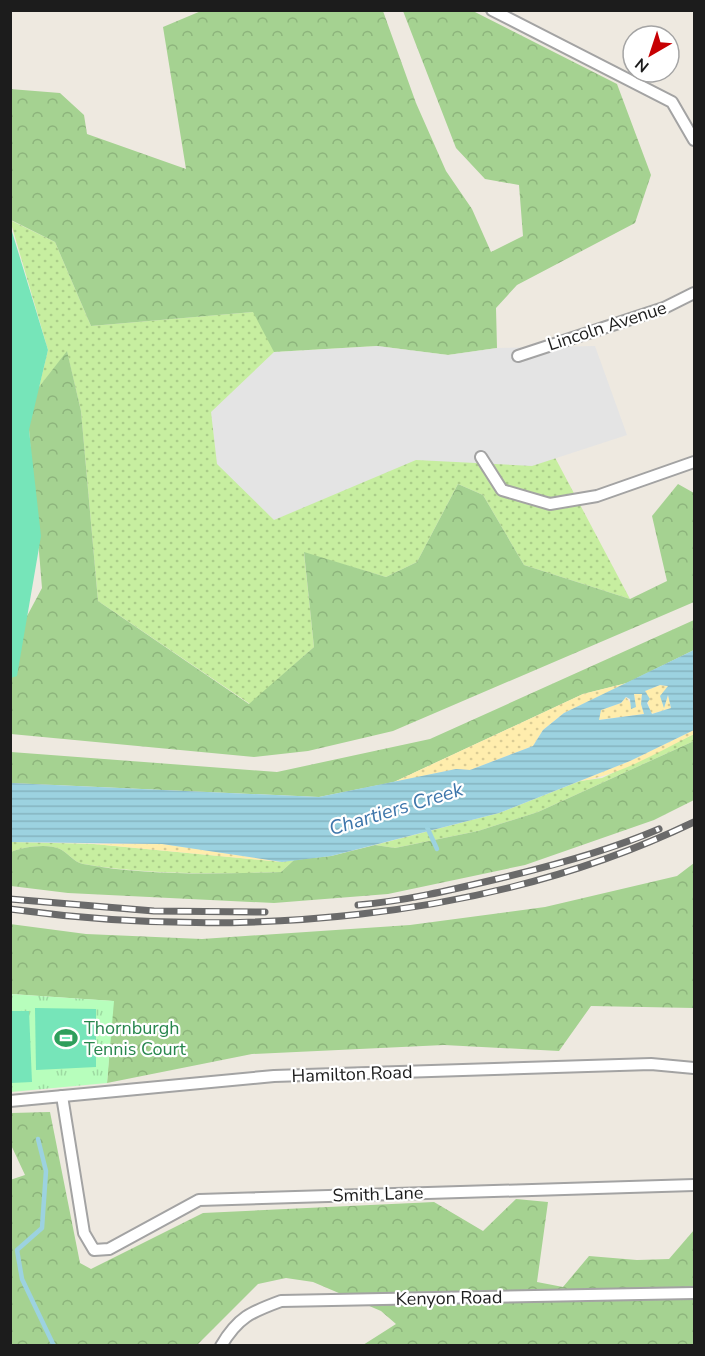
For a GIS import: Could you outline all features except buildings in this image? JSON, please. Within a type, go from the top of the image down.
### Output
[{"type":"street","points":[[492,10],[672,102],[694,140]]},
{"type":"street","name":"Lincoln Avenue","points":[[518,356],[664,308],[694,293]]},
{"type":"street","points":[[481,457],[502,490],[550,504],[597,496],[694,462]]},
{"type":"street","name":"Hamilton Road","points":[[10,1101],[274,1076],[651,1064],[694,1068]]},
{"type":"street","name":"Smith Lane","points":[[62,1096],[84,1233],[94,1250],[102,1251],[200,1200],[694,1185]]},
{"type":"street","name":"Kenyon Road","points":[[221,1346],[234,1325],[256,1310],[281,1301],[694,1293]]},
{"type":"green space","points":[[201,11],[383,11],[416,103],[446,171],[472,209],[491,252],[523,236],[519,185],[485,179],[456,148],[403,11],[473,11],[617,84],[651,175],[635,223],[517,285],[496,308],[497,348],[448,355],[377,346],[274,352],[253,312],[91,326],[55,242],[11,220],[10,89],[60,93],[84,115],[87,134],[186,169],[163,27]]},
{"type":"green space","points":[[10,220],[55,242],[91,326],[253,312],[377,346],[448,355],[497,348],[630,599],[524,565],[483,495],[458,484],[417,562],[386,577],[304,553],[314,647],[250,704],[98,601],[81,411],[67,352],[39,387],[48,350]]},
{"type":"green space","points":[[10,225],[48,350],[29,430],[41,536],[17,676],[11,678]]},
{"type":"green space","points":[[67,351],[81,411],[98,601],[249,704],[314,647],[304,552],[386,577],[417,562],[458,484],[483,495],[524,565],[630,599],[667,581],[652,516],[678,484],[694,493],[694,602],[393,731],[308,751],[254,757],[11,734],[11,646],[42,588],[29,430],[10,424]]},
{"type":"green space","points":[[694,620],[694,650],[627,683],[583,694],[394,782],[319,797],[11,783],[11,752],[277,772],[430,739]]},
{"type":"green space","points":[[694,734],[694,741],[538,812],[478,831],[395,848],[375,845],[499,813],[580,781],[602,778]]},
{"type":"green space","points":[[694,741],[694,800],[654,820],[525,865],[388,894],[274,903],[68,893],[11,886],[11,852],[35,846],[55,847],[83,864],[132,871],[207,874],[281,872],[294,860],[331,856],[375,845],[395,848],[478,831],[538,812]]},
{"type":"green space","points":[[11,842],[94,844],[282,862],[294,860],[281,872],[157,872],[83,864],[60,849],[49,846],[28,847],[11,852]]},
{"type":"green space","points":[[694,863],[694,1008],[591,1006],[559,1051],[444,1045],[252,1054],[107,1083],[113,1001],[11,994],[10,924],[86,934],[202,939],[410,925],[545,907],[677,876]]},
{"type":"green space","points":[[10,994],[114,1001],[107,1083],[11,1092]]},
{"type":"green space","name":"Thornburgh Tennis Court","points":[[35,1008],[96,1009],[96,1067],[36,1070]]},
{"type":"green space","points":[[11,1011],[29,1011],[32,1082],[11,1083]]},
{"type":"green space","points":[[50,1112],[80,1263],[91,1269],[203,1213],[434,1202],[483,1231],[516,1199],[548,1202],[537,1282],[563,1287],[589,1256],[637,1260],[669,1259],[694,1230],[694,1345],[363,1345],[396,1324],[381,1311],[313,1282],[286,1278],[258,1284],[197,1345],[11,1345],[10,1180],[25,1175],[11,1145],[11,1113]]},
{"type":"sand","points":[[627,683],[564,713],[543,730],[533,746],[470,770],[456,769],[394,782],[583,694]]},
{"type":"sand","points":[[660,685],[668,686],[664,708],[668,695],[671,708],[651,714],[645,691]]},
{"type":"sand","points":[[642,693],[641,704],[644,714],[598,720],[601,710],[621,703],[626,697],[632,705],[635,701],[634,694]]},
{"type":"sand","points":[[694,730],[694,734],[639,762],[610,774],[580,781],[630,761]]},
{"type":"sand","points":[[94,844],[163,844],[282,862]]},
{"type":"shaded area","points":[[377,346],[448,355],[497,348],[595,346],[627,435],[532,466],[416,460],[274,520],[217,464],[211,412],[274,352]]},
{"type":"water","name":"Chartiers Creek","points":[[694,650],[694,730],[630,761],[499,813],[331,856],[282,862],[162,844],[11,842],[11,783],[319,797],[456,769],[470,770],[533,746],[543,730],[564,713]],"holes":[[[660,685],[668,686],[660,696],[664,708],[668,695],[671,708],[652,714],[647,703],[650,699],[645,691]],[[634,694],[642,694],[641,704],[644,714],[599,720],[601,710],[621,703],[626,697],[630,699],[631,709],[636,707]]]},
{"type":"waterway","points":[[427,827],[437,849]]},
{"type":"waterway","points":[[38,1139],[46,1171],[42,1228],[17,1250],[22,1279],[54,1346]]},
{"type":"railway","points":[[10,909],[96,918],[183,922],[271,921],[359,914],[446,901],[532,882],[615,855],[694,822]]},
{"type":"railway","points":[[358,905],[428,895],[518,874],[600,851],[659,829]]},
{"type":"railway","points":[[10,899],[154,911],[265,912]]},
{"type":"place","name":"Thornburgh Tennis Court","points":[[66,1038]]}]
